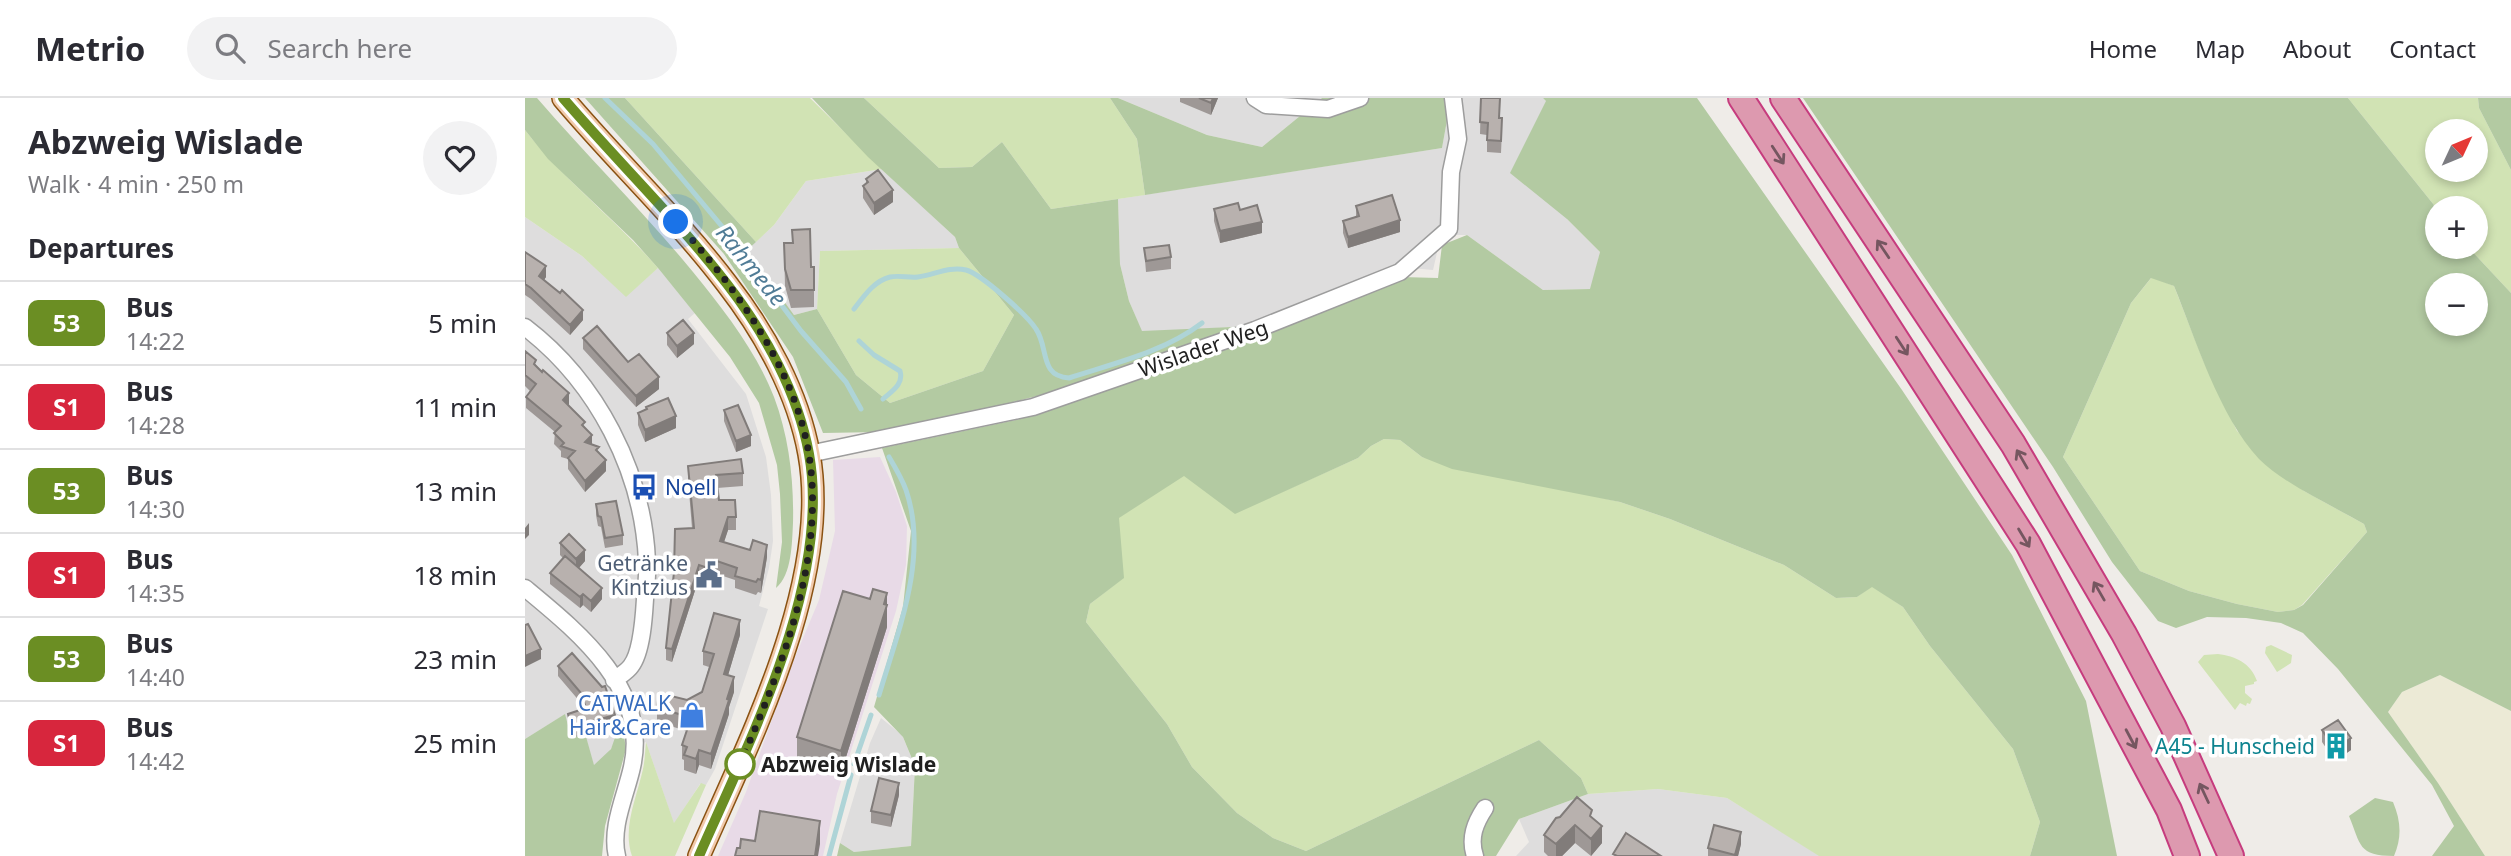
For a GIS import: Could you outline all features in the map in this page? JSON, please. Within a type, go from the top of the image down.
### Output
[{"type":"highway","points":[[1741,98],[2028,544],[2169,810],[2187,856]]},
{"type":"highway","points":[[1783,98],[2027,468],[2124,634],[2173,726],[2231,856]]},
{"type":"main road","points":[[563,98],[689,236],[729,286],[782,372],[809,454],[813,502],[810,546],[795,615],[782,658],[745,752],[699,856]]},
{"type":"street","points":[[1255,98],[1266,105],[1328,109],[1360,98]]},
{"type":"street","name":"Wislader Weg","points":[[809,454],[1033,407],[1255,330],[1400,272],[1449,229],[1451,172],[1458,139],[1453,98]]},
{"type":"street","points":[[525,327],[543,340],[582,383],[621,449],[635,492],[647,562],[645,615],[631,667],[614,680]]},
{"type":"street","points":[[525,588],[587,641],[599,655],[626,703],[635,746],[619,813],[617,856]]},
{"type":"street","points":[[1475,856],[1474,826],[1486,808]]},
{"type":"shaded area","points":[[1118,98],[1322,98],[1262,147],[1207,135]]},
{"type":"shaded area","points":[[1451,98],[1543,98],[1546,101],[1567,219],[1600,252],[1591,289],[1543,290],[1467,235],[1441,235],[1433,270],[1399,267],[1254,326],[1142,332],[1129,301],[1120,264],[1118,199],[1442,148]]},
{"type":"shaded area","points":[[882,169],[955,237],[959,248],[820,251],[817,309],[794,315],[747,250],[774,225],[806,181]]},
{"type":"shaded area","points":[[525,217],[582,256],[626,296],[658,268],[695,313],[688,319],[746,394],[766,457],[773,541],[759,606],[768,609],[715,769],[706,785],[700,784],[674,824],[646,742],[626,749],[615,742],[606,756],[594,766],[585,734],[571,738],[564,715],[525,739]]},
{"type":"shaded area","points":[[880,457],[896,492],[907,526],[906,565],[896,611],[837,794],[823,856],[718,856],[746,792],[790,669],[819,600],[835,531],[833,460]]},
{"type":"shaded area","points":[[2440,675],[2511,711],[2511,856],[2485,856],[2388,712],[2402,692]]},
{"type":"shaded area","points":[[881,718],[902,735],[915,766],[911,846],[854,852],[840,843],[870,743]]},
{"type":"shaded area","points":[[1658,789],[1727,798],[1820,856],[1516,856],[1529,842],[1519,819],[1588,794]]},
{"type":"green space","points":[[525,98],[537,98],[705,286],[749,347],[767,380],[783,428],[793,491],[790,558],[785,575],[776,588],[782,542],[780,494],[777,465],[759,403],[730,357],[658,268],[633,240],[548,159],[525,130]]},
{"type":"green space","points":[[585,98],[625,98],[756,242],[747,250],[794,315],[817,309],[856,375],[890,403],[983,371],[1014,315],[959,248],[955,237],[868,157],[812,98],[864,98],[939,168],[972,167],[1002,142],[1051,209],[1118,199],[1120,264],[1129,301],[1142,331],[1254,326],[1081,385],[981,410],[880,432],[823,433],[793,357],[724,254]]},
{"type":"green space","points":[[625,98],[810,98],[882,169],[806,181],[774,225],[756,242]]},
{"type":"green space","points":[[864,98],[1110,98],[1137,139],[1145,195],[1051,209],[1002,142],[972,167],[939,168]]},
{"type":"green space","points":[[1110,98],[1118,98],[1207,135],[1262,147],[1322,98],[1451,98],[1442,148],[1145,195],[1137,139]]},
{"type":"green space","points":[[1543,98],[1697,98],[1902,390],[2012,555],[2086,701],[2117,856],[2030,856],[2040,822],[2013,749],[1930,646],[1903,607],[1872,587],[1857,597],[1836,598],[1784,565],[1670,519],[1620,502],[1452,469],[1422,457],[1400,440],[1384,439],[1358,458],[1235,514],[1184,476],[1119,518],[1124,578],[1090,604],[1086,622],[1167,724],[1192,767],[1237,813],[1273,838],[1306,851],[1539,740],[1581,778],[1588,794],[1519,819],[1496,856],[837,856],[840,843],[854,852],[911,846],[915,766],[903,737],[874,707],[903,607],[911,531],[882,448],[1020,419],[1257,336],[1401,277],[1438,278],[1442,245],[1467,235],[1543,290],[1590,289],[1600,252],[1567,219],[1510,173],[1546,101]]},
{"type":"green space","points":[[1803,98],[2348,98],[2427,196],[2425,259],[2479,259],[2511,293],[2511,711],[2440,675],[2402,692],[2388,712],[2485,856],[2432,856],[2454,826],[2432,785],[2338,669],[2303,633],[2281,623],[2246,618],[2207,617],[2176,628],[2158,621],[2112,562],[2053,467]],"holes":[[[2151,278],[2174,286],[2220,400],[2259,459],[2295,486],[2364,524],[2367,532],[2303,605],[2294,610],[2278,612],[2237,604],[2189,591],[2140,571],[2063,457],[2131,303]]]},
{"type":"green space","points":[[2348,98],[2478,98],[2485,119],[2425,119],[2425,182],[2489,182],[2489,127],[2511,170],[2511,293],[2479,259],[2488,259],[2488,196],[2427,196]]},
{"type":"green space","points":[[2478,98],[2511,98],[2511,170],[2489,127],[2489,119],[2485,119]]},
{"type":"green space","points":[[525,130],[540,149],[658,268],[626,297],[582,256],[525,217]]},
{"type":"green space","points":[[959,248],[1014,315],[983,371],[890,403],[856,375],[817,309],[820,251]]},
{"type":"green space","points":[[2152,277],[2174,286],[2203,360],[2237,431],[2304,491],[2364,524],[2367,532],[2302,605],[2294,610],[2278,612],[2237,604],[2189,591],[2140,571],[2063,457],[2131,303]]},
{"type":"green space","points":[[1384,439],[1400,440],[1422,457],[1620,502],[1670,519],[1784,565],[1836,598],[1857,597],[1872,586],[1903,607],[1930,646],[2013,749],[2040,822],[2030,856],[1819,856],[1727,798],[1658,789],[1588,794],[1581,778],[1539,740],[1306,851],[1273,838],[1237,813],[1192,767],[1167,724],[1086,622],[1090,604],[1123,578],[1118,518],[1184,475],[1235,513],[1358,458]]},
{"type":"green space","points":[[2271,645],[2292,655],[2291,663],[2277,672],[2265,653],[2266,647]]},
{"type":"green space","points":[[2218,654],[2242,662],[2251,669],[2257,681],[2245,686],[2245,693],[2252,699],[2250,704],[2247,703],[2246,706],[2240,703],[2235,710],[2198,662],[2204,655]]},
{"type":"green space","points":[[565,714],[571,737],[585,733],[594,765],[611,749],[617,732],[623,730],[626,749],[605,826],[602,856],[525,856],[525,739]]},
{"type":"green space","points":[[646,742],[674,823],[701,783],[706,785],[675,856],[632,856],[629,845],[631,813],[643,769]]},
{"type":"green space","points":[[2375,798],[2393,802],[2396,809],[2399,836],[2394,856],[2367,851],[2359,841],[2349,816]]},
{"type":"building","points":[[1199,98],[1213,98],[1211,103]]},
{"type":"building","points":[[1481,98],[1500,98],[1501,141],[1487,140],[1488,123],[1480,122]]},
{"type":"building","points":[[878,170],[893,190],[874,203],[863,186],[868,182],[866,179]]},
{"type":"building","points":[[1392,195],[1400,220],[1348,237],[1343,221],[1359,216],[1356,206]]},
{"type":"building","points":[[1238,203],[1240,210],[1257,205],[1262,222],[1220,231],[1214,209]]},
{"type":"building","points":[[810,229],[814,290],[791,290],[785,269],[784,243],[793,243],[792,230]]},
{"type":"building","points":[[1169,245],[1171,257],[1146,261],[1144,248]]},
{"type":"building","points":[[525,252],[546,266],[539,276],[560,293],[562,290],[583,310],[570,325],[525,284]]},
{"type":"building","points":[[683,320],[694,333],[677,346],[667,333]]},
{"type":"building","points":[[597,326],[628,362],[639,354],[659,377],[636,396],[583,338]]},
{"type":"building","points":[[525,351],[536,360],[534,364],[542,372],[543,370],[569,393],[563,400],[585,422],[582,425],[592,435],[585,442],[599,447],[596,450],[606,460],[585,481],[568,458],[575,451],[561,446],[564,443],[554,433],[561,426],[526,397],[536,384],[525,375]]},
{"type":"building","points":[[668,398],[676,416],[645,430],[638,413]]},
{"type":"building","points":[[738,405],[751,435],[736,441],[724,410]]},
{"type":"building","points":[[741,459],[743,473],[716,475],[719,500],[735,500],[736,517],[728,517],[720,541],[750,550],[753,540],[767,545],[761,580],[756,582],[735,576],[737,568],[714,560],[711,569],[699,565],[672,649],[666,648],[674,572],[675,529],[694,528],[688,466]]},
{"type":"building","points":[[616,501],[623,535],[605,538],[596,504]]},
{"type":"building","points":[[569,534],[585,550],[576,559],[560,543]]},
{"type":"building","points":[[565,556],[602,588],[591,601],[583,594],[580,597],[550,573]]},
{"type":"building","points":[[873,589],[887,593],[884,604],[887,605],[841,751],[797,737],[843,591],[870,599]]},
{"type":"building","points":[[714,613],[740,620],[724,674],[734,677],[711,754],[699,750],[696,759],[684,755],[687,747],[682,745],[691,718],[657,707],[659,693],[687,700],[702,692],[714,654],[703,651]]},
{"type":"building","points":[[528,624],[541,649],[525,656],[525,625]]},
{"type":"building","points":[[572,653],[602,687],[605,686],[615,715],[571,727],[568,714],[586,708],[581,693],[558,666]]},
{"type":"building","points":[[2338,720],[2351,738],[2335,749],[2322,730]]},
{"type":"building","points":[[879,778],[899,783],[891,815],[871,811]]},
{"type":"building","points":[[1577,797],[1592,810],[1590,816],[1602,826],[1591,839],[1575,825],[1556,844],[1544,835]]},
{"type":"building","points":[[760,811],[820,821],[815,856],[735,856],[741,839],[755,841]]},
{"type":"building","points":[[1714,825],[1741,832],[1735,855],[1708,848]]},
{"type":"building","points":[[1626,833],[1661,856],[1613,854]]},
{"type":"waterway","name":"Rahmede","points":[[605,98],[653,144],[725,230],[801,331],[846,382],[861,409]]},
{"type":"waterway","points":[[854,309],[870,290],[884,279],[893,276],[918,277],[954,269],[966,270],[992,287],[1023,314],[1040,336],[1049,367],[1060,376],[1069,378],[1172,342],[1202,323]]},
{"type":"waterway","points":[[859,341],[874,355],[900,371],[899,383],[883,399]]},
{"type":"waterway","name":"Rahmede","points":[[879,695],[902,620],[913,567],[912,515],[906,490],[889,457]]},
{"type":"waterway","name":"Rahmede","points":[[854,764],[871,715]]},
{"type":"waterway","name":"Rahmede","points":[[829,856],[851,775]]},
{"type":"bus line","name":"53","points":[[563,98],[689,236],[729,286],[782,372],[809,454],[813,502],[810,546],[795,615],[782,658],[745,752],[699,856]]},
{"type":"place","name":"Noell","points":[[644,487]]},
{"type":"place","name":"Getränke Kintzius","points":[[709,575]]},
{"type":"place","name":"CATWALK Hair&Care","points":[[692,715]]},
{"type":"place","name":"A45 - Hunscheid","points":[[2336,746]]},
{"type":"place","name":"Abzweig Wislade","points":[[740,764]]},
{"type":"route","points":[[676,222],[729,286],[782,372],[809,454],[813,502],[810,546],[801,591],[782,658],[736,773],[740,764]]}]
